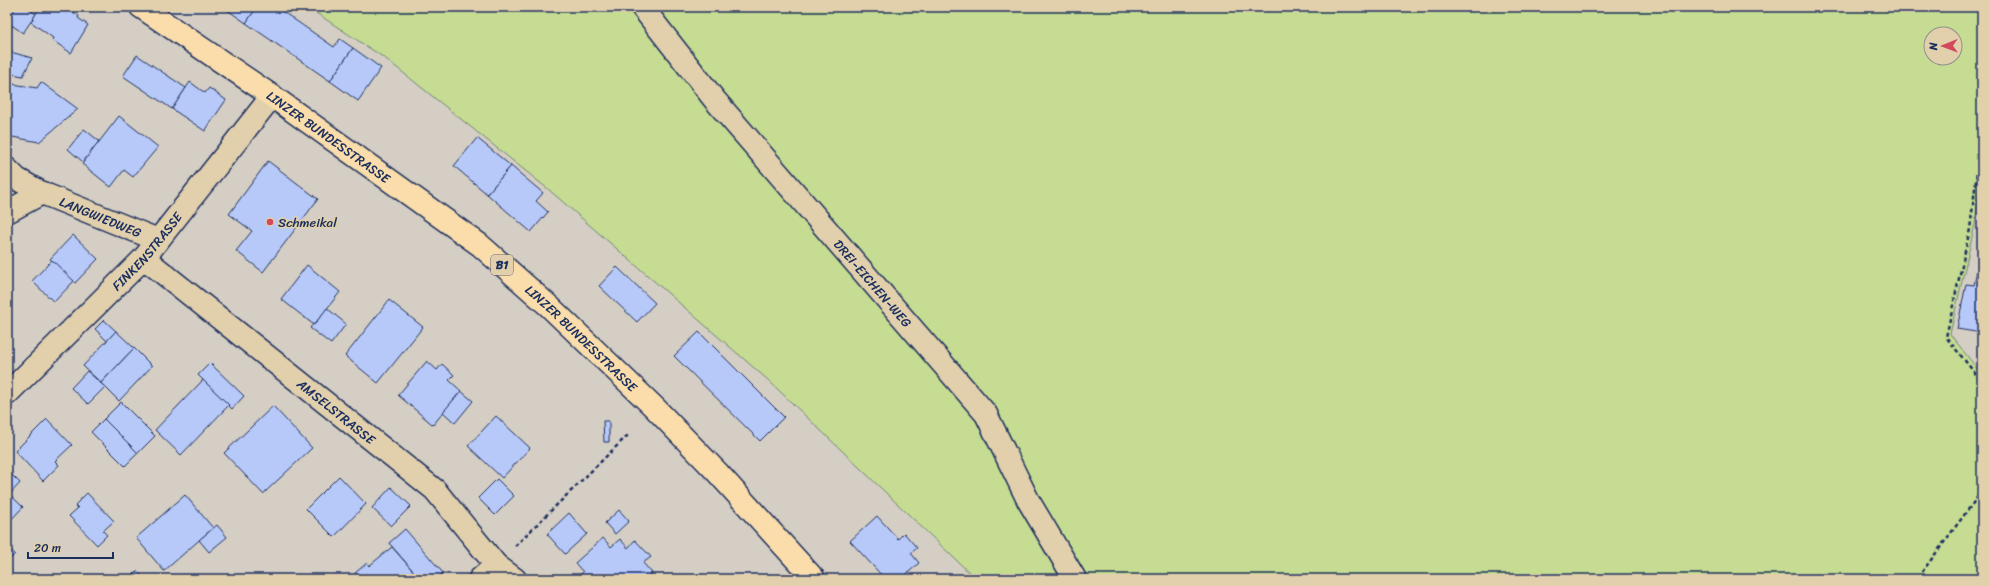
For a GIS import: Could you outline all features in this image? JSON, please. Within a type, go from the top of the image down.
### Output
[{"type":"main road","name":"LINZER BUNDESSTRASSE","points":[[141,7],[272,96],[480,245],[544,302],[655,408],[814,579]]},
{"type":"street","name":"DREI-EICHEN-WEG","points":[[642,7],[714,99],[986,414],[1028,500],[1075,579]]},
{"type":"street","name":"FINKENSTRASSE","points":[[7,394],[144,258],[272,96]]},
{"type":"street","name":"LANGWIEDWEG","points":[[7,169],[17,178],[42,193],[158,240]]},
{"type":"street","name":"LANGWIEDWEG","points":[[7,212],[42,193]]},
{"type":"street","name":"AMSELSTRASSE","points":[[144,258],[435,490],[496,565],[515,579]]},
{"type":"street","points":[[480,579],[496,565]]},
{"type":"path","points":[[1982,132],[1970,229],[1946,337],[1982,382]]},
{"type":"path","points":[[496,565],[629,434]]},
{"type":"path","points":[[1920,579],[1922,572],[1982,491]]},
{"type":"green space","points":[[307,7],[1982,7],[1982,168],[1975,224],[1950,334],[1982,375],[1982,579],[976,579],[768,380],[548,189],[386,59]]},
{"type":"building","points":[[16,7],[25,7],[36,14],[23,33],[7,22]]},
{"type":"building","points":[[40,7],[65,7],[79,16],[78,18],[88,25],[71,53],[52,40],[53,38],[31,22]]},
{"type":"building","points":[[223,7],[257,7],[246,23]]},
{"type":"building","points":[[257,7],[276,7],[334,47],[340,39],[353,48],[330,81],[246,23]]},
{"type":"building","points":[[353,48],[381,68],[358,101],[330,81]]},
{"type":"building","points":[[7,51],[32,58],[23,76],[7,73]]},
{"type":"building","points":[[137,55],[186,88],[172,109],[123,76]]},
{"type":"building","points":[[41,82],[78,109],[39,142],[7,136],[7,83],[37,88]]},
{"type":"building","points":[[190,82],[205,93],[209,88],[226,100],[205,131],[172,109]]},
{"type":"building","points":[[119,116],[158,147],[133,177],[124,170],[111,187],[82,164]]},
{"type":"building","points":[[84,129],[99,141],[83,162],[68,149]]},
{"type":"building","points":[[477,138],[511,166],[487,194],[454,166]]},
{"type":"building","name":"Schmeikal","points":[[268,161],[318,199],[263,272],[236,251],[252,231],[229,214]]},
{"type":"building","points":[[511,166],[543,193],[536,201],[548,212],[531,232],[487,194]]},
{"type":"building","points":[[73,235],[98,259],[75,283],[50,259]]},
{"type":"building","points":[[1981,251],[1982,333],[1957,329],[1966,284],[1974,285]]},
{"type":"building","points":[[52,260],[74,281],[54,302],[32,281]]},
{"type":"building","points":[[307,265],[340,292],[314,325],[281,299]]},
{"type":"building","points":[[617,267],[655,303],[637,322],[599,286]]},
{"type":"building","points":[[389,300],[423,327],[378,383],[345,356]]},
{"type":"building","points":[[327,308],[346,324],[331,344],[310,328]]},
{"type":"building","points":[[104,320],[116,331],[107,341],[95,329]]},
{"type":"building","points":[[116,331],[134,348],[101,383],[83,366]]},
{"type":"building","points":[[699,332],[784,417],[760,441],[674,356]]},
{"type":"building","points":[[134,348],[152,366],[119,401],[101,383]]},
{"type":"building","points":[[427,361],[437,370],[442,364],[454,375],[449,380],[461,391],[433,425],[398,395]]},
{"type":"building","points":[[210,363],[244,396],[232,409],[198,375]]},
{"type":"building","points":[[87,371],[105,387],[88,404],[71,388]]},
{"type":"building","points":[[203,380],[229,405],[181,455],[155,430]]},
{"type":"building","points":[[461,391],[473,401],[455,423],[443,412]]},
{"type":"building","points":[[121,402],[155,436],[138,453],[104,419]]},
{"type":"building","points":[[273,406],[312,448],[263,494],[224,453]]},
{"type":"building","points":[[496,416],[530,448],[502,478],[468,446]]},
{"type":"building","points":[[47,419],[72,445],[55,461],[59,465],[43,481],[15,451]]},
{"type":"building","points":[[104,419],[138,453],[125,466],[91,432]]},
{"type":"building","points":[[603,421],[609,421],[609,442],[604,442]]},
{"type":"building","points":[[7,470],[20,483],[10,494],[7,492]]},
{"type":"building","points":[[339,476],[366,504],[334,537],[306,509]]},
{"type":"building","points":[[497,479],[514,496],[495,515],[478,498]]},
{"type":"building","points":[[391,487],[411,506],[391,526],[372,508]]},
{"type":"building","points":[[7,492],[23,507],[7,524]]},
{"type":"building","points":[[87,493],[114,521],[103,531],[107,535],[97,545],[69,516],[78,508],[75,505]]},
{"type":"building","points":[[185,495],[213,528],[164,571],[136,538]]},
{"type":"building","points":[[619,510],[629,521],[615,534],[605,523]]},
{"type":"building","points":[[569,513],[587,534],[565,554],[547,534]]},
{"type":"building","points":[[877,516],[898,539],[904,533],[917,548],[911,553],[919,563],[901,579],[885,579],[850,541]]},
{"type":"building","points":[[217,525],[227,537],[209,552],[199,540]]},
{"type":"building","points":[[405,529],[443,573],[436,579],[420,579],[389,543]]},
{"type":"building","points":[[603,538],[611,547],[620,539],[628,548],[635,540],[651,557],[643,563],[652,573],[645,579],[582,579],[579,576],[583,572],[575,563]]},
{"type":"building","points":[[7,547],[15,554],[7,562]]},
{"type":"building","points":[[392,547],[420,579],[354,579],[357,576],[355,573],[367,563],[369,566]]},
{"type":"building","points":[[137,571],[145,579],[129,579]]},
{"type":"place","name":"Schmeikal","points":[[270,222]]}]
